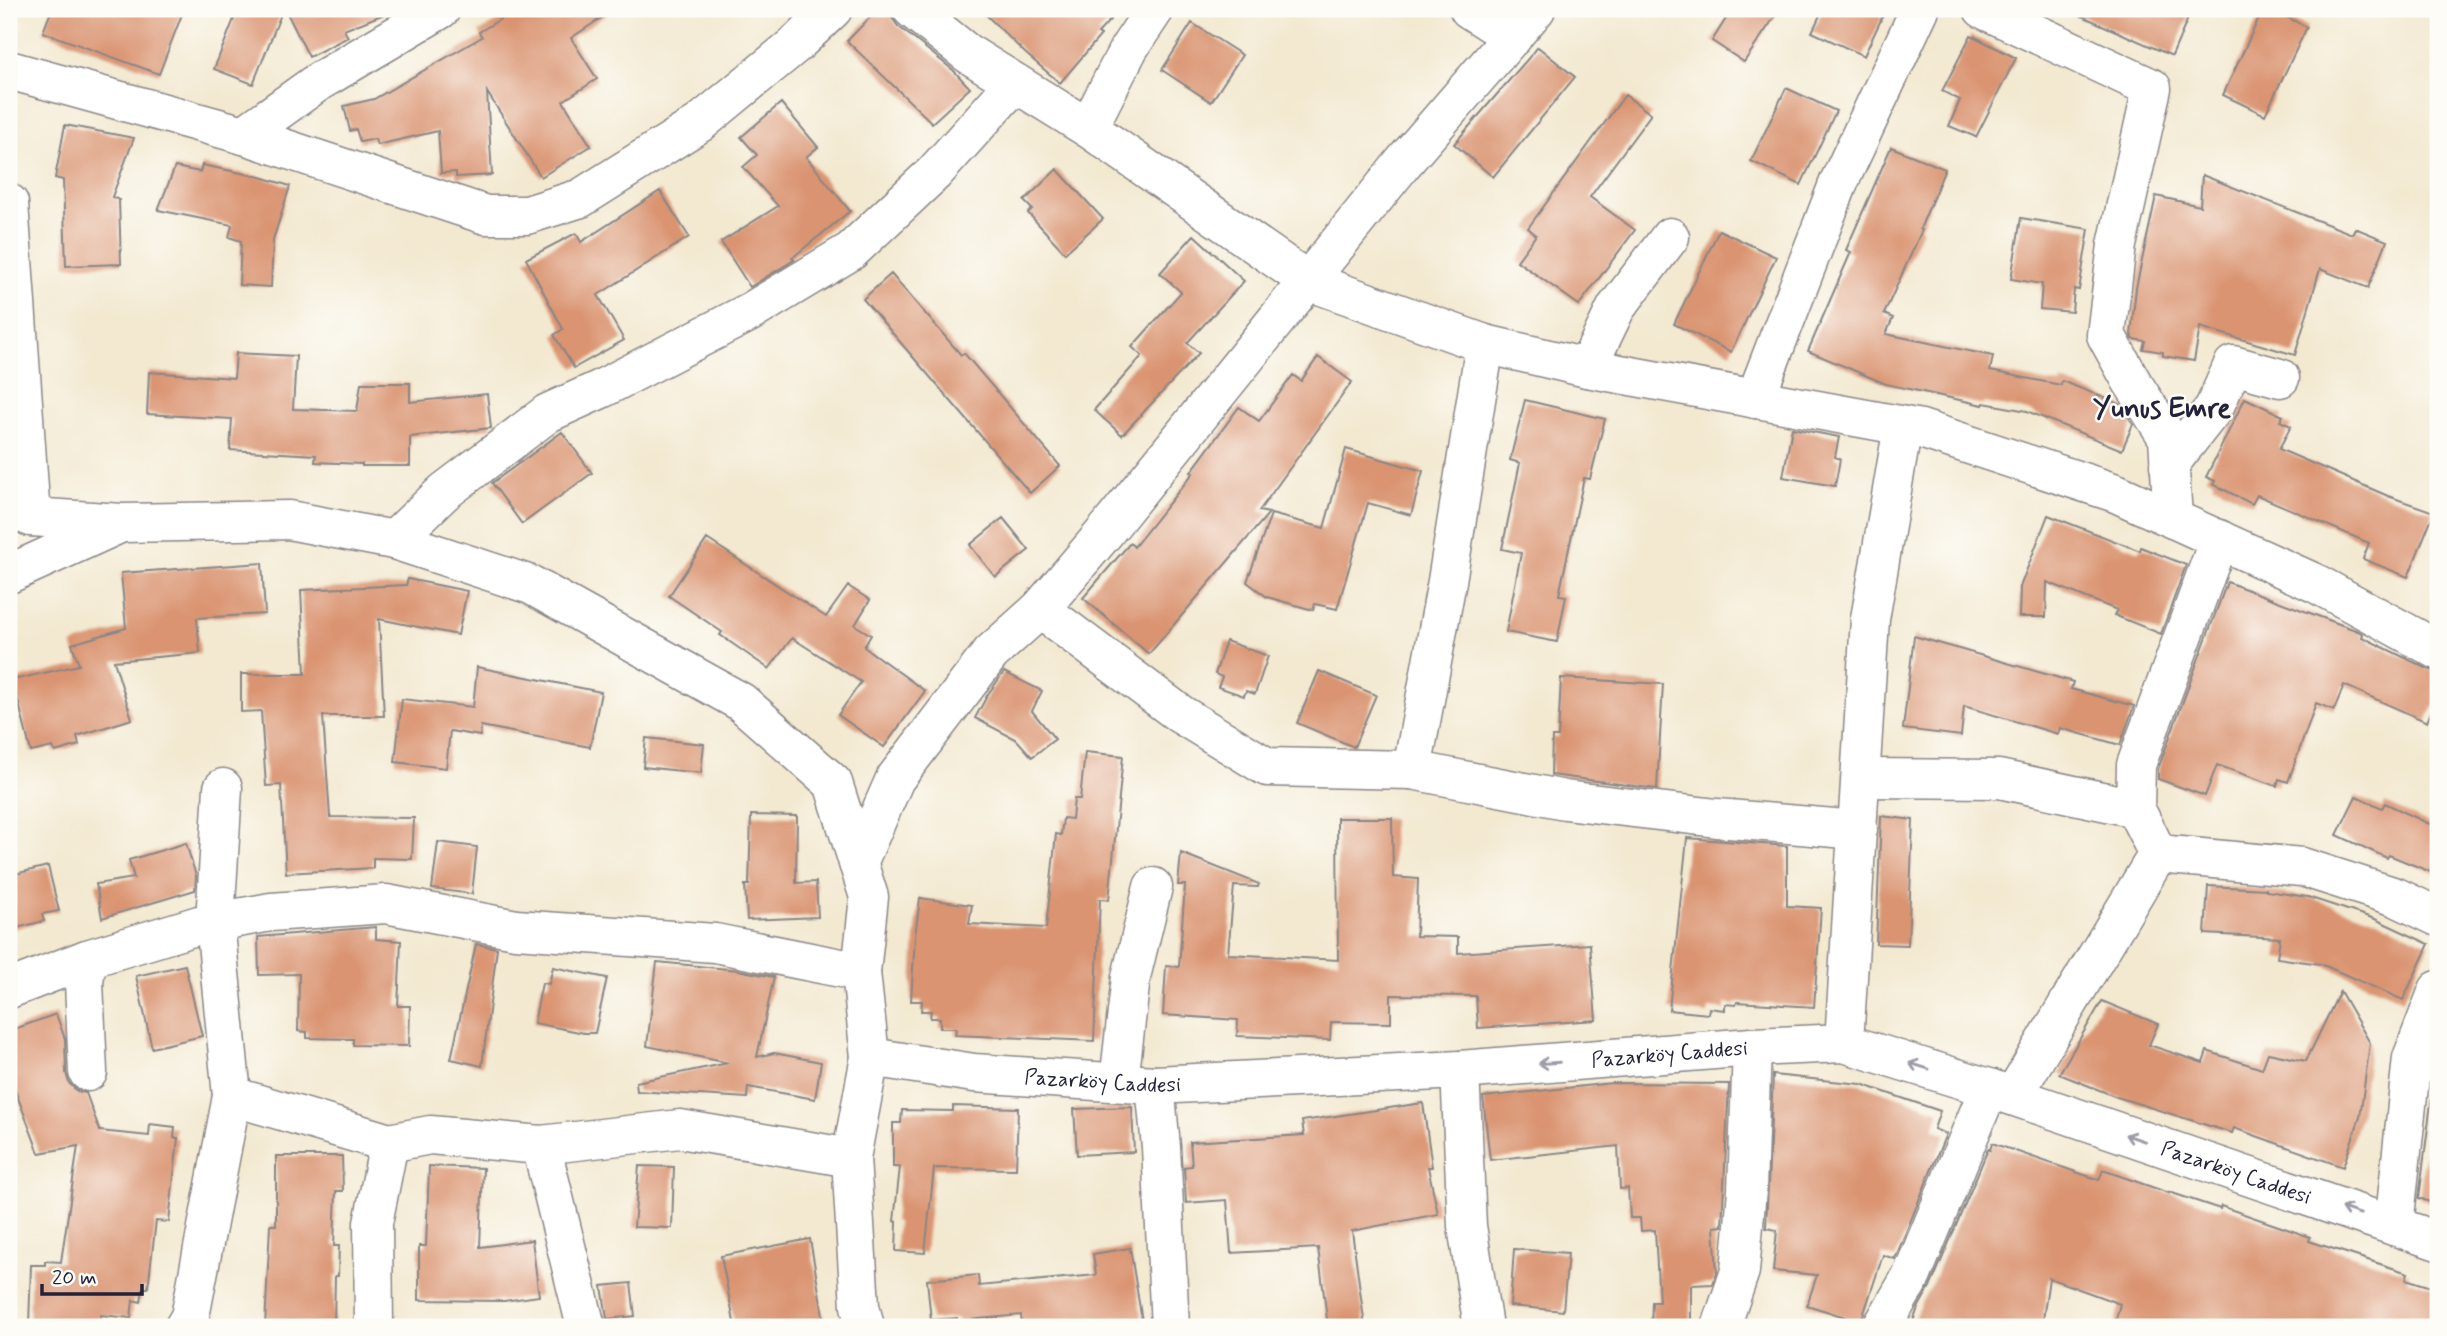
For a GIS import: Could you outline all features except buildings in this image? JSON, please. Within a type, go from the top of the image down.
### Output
[{"type":"street","points":[[244,135],[318,82],[441,9]]},
{"type":"street","points":[[9,70],[244,135],[486,215],[527,215],[581,198],[701,123],[834,9]]},
{"type":"street","points":[[912,9],[967,53],[1088,128],[1308,281],[1485,344],[1587,368],[1921,429],[2116,493],[2317,584],[2438,650]]},
{"type":"street","points":[[1088,128],[1129,48],[1155,9]]},
{"type":"street","points":[[858,863],[895,779],[991,653],[1040,609],[1403,163],[1525,23],[1469,9]]},
{"type":"street","points":[[1755,399],[1839,182],[1920,9]]},
{"type":"street","points":[[1983,9],[2152,88],[2117,245],[2106,334],[2132,383],[2168,438],[2173,519]]},
{"type":"street","points":[[394,540],[444,492],[548,413],[601,389],[750,312],[851,251],[934,173],[1015,83]]},
{"type":"street","points":[[9,203],[20,512],[122,523],[289,520],[394,540],[531,586],[741,702],[833,783],[869,897],[861,972],[870,1057],[850,1158],[860,1306],[865,1327]]},
{"type":"street","points":[[1587,368],[1616,308],[1670,237]]},
{"type":"street","points":[[1412,770],[1447,581],[1485,344]]},
{"type":"street","points":[[2169,465],[2214,408],[2233,365],[2280,378]]},
{"type":"street","points":[[1844,1043],[1871,620],[1903,426]]},
{"type":"street","points":[[9,574],[122,523]]},
{"type":"street","points":[[2158,854],[2135,808],[2136,765],[2219,539]]},
{"type":"street","points":[[1040,609],[1180,714],[1268,768],[1412,770],[1564,800],[1717,818],[1858,830]]},
{"type":"street","points":[[1861,778],[1999,779],[2135,808]]},
{"type":"street","points":[[184,1327],[190,1317],[232,1096],[215,922],[223,788]]},
{"type":"street","points":[[2158,854],[2302,867],[2396,897],[2438,917]]},
{"type":"street","points":[[1882,1327],[1912,1275],[2001,1092],[2158,854]]},
{"type":"street","points":[[1153,887],[1130,977],[1137,1084],[1161,1147],[1170,1327]]},
{"type":"street","points":[[9,989],[87,959],[215,922],[271,912],[386,904],[516,929],[715,943],[861,972]]},
{"type":"street","points":[[87,959],[84,982],[88,1072]]},
{"type":"street","points":[[2394,1226],[2412,1058],[2438,990]]},
{"type":"street","name":"Pazarköy Caddesi","points":[[870,1057],[974,1073],[1137,1084],[1460,1070],[1752,1047],[1844,1043],[2001,1092],[2438,1241]]},
{"type":"street","points":[[1721,1327],[1740,1271],[1747,1190],[1752,1047]]},
{"type":"street","points":[[1460,1070],[1467,1226],[1483,1327]]},
{"type":"street","points":[[232,1096],[389,1143],[430,1135],[541,1145],[680,1129],[850,1158]]},
{"type":"street","points":[[374,1327],[373,1223],[389,1143]]},
{"type":"street","points":[[541,1145],[586,1327]]},
{"type":"district","name":"Yunus Emre","points":[[2162,407]]}]
